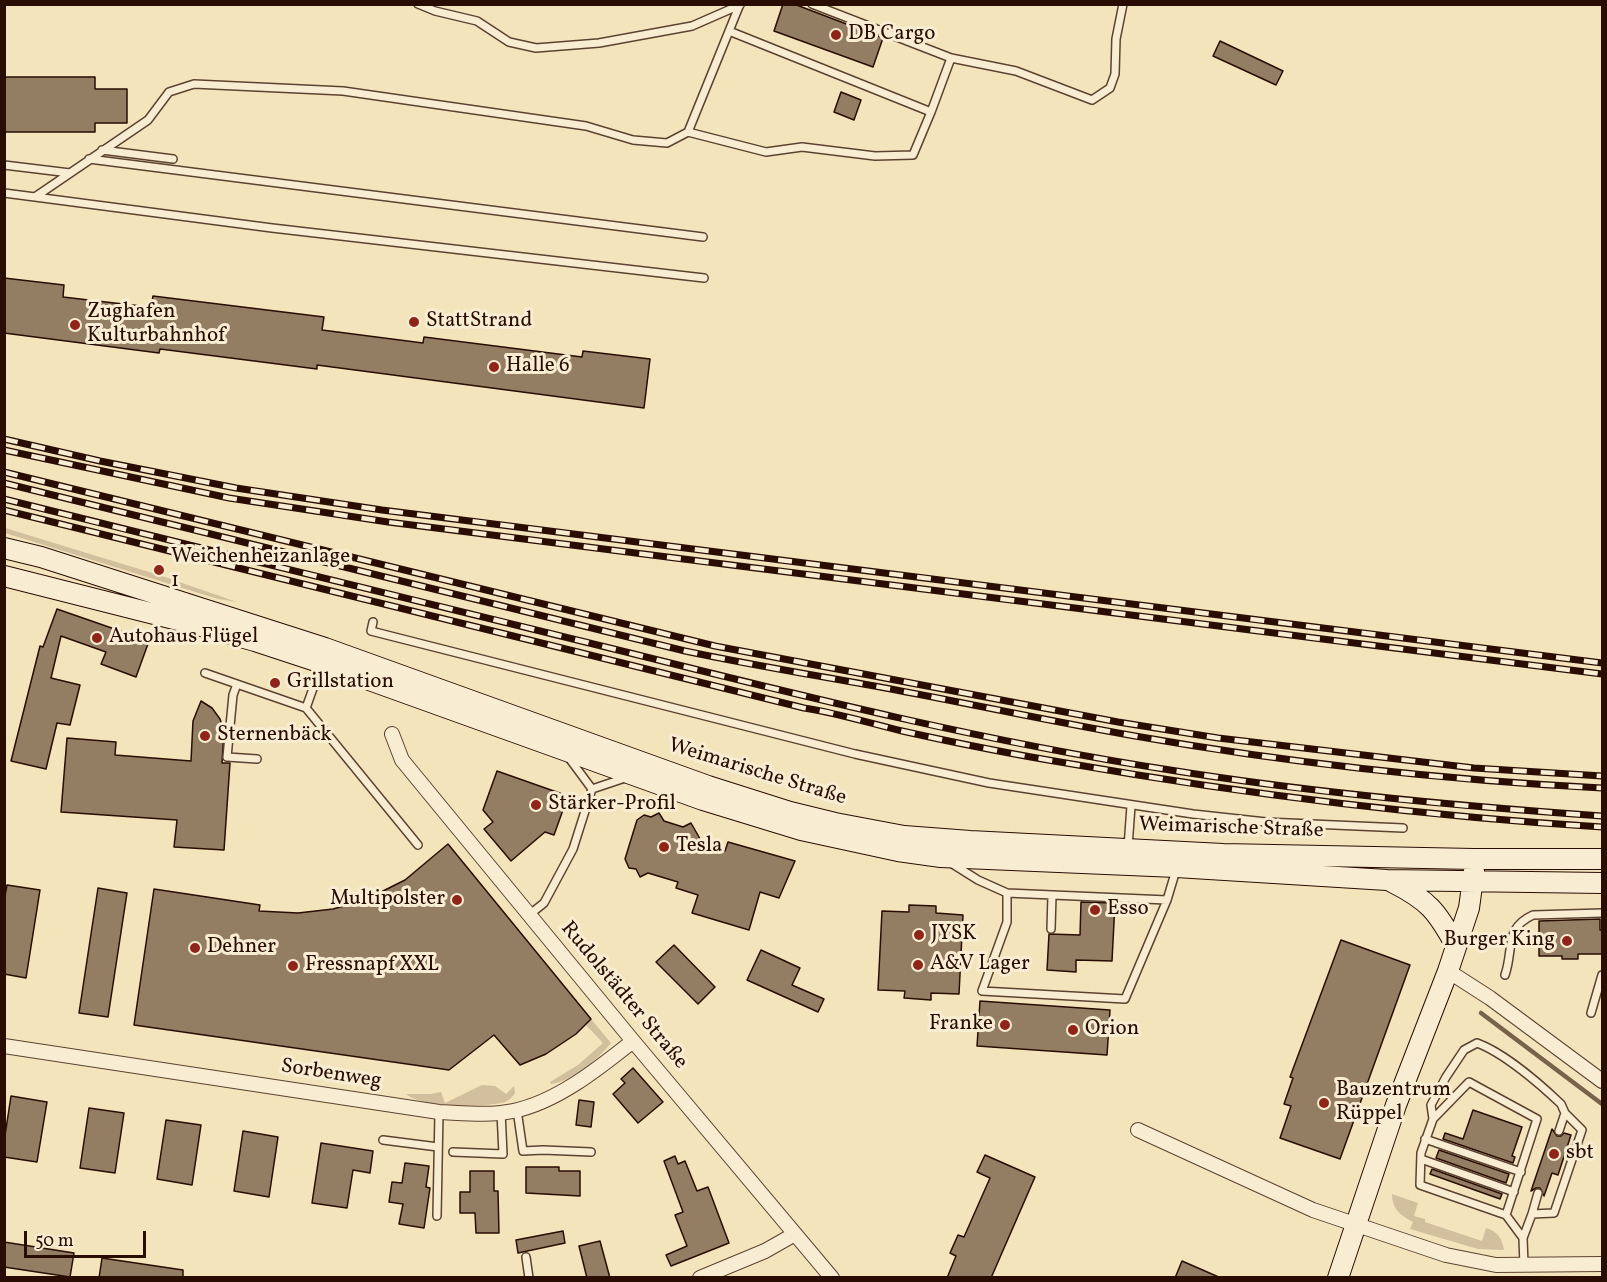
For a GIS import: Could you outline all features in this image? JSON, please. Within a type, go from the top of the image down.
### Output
[{"type":"main road","name":"Weimarische Straße","points":[[4,548],[50,560],[269,629],[708,786],[790,812],[904,836],[970,842],[1223,854],[1602,859]]},
{"type":"main road","name":"Weimarische Straße","points":[[4,576],[194,624],[322,663],[713,804],[801,830],[898,850],[941,857],[1176,867],[1387,880],[1602,883]]},
{"type":"main road","points":[[1338,1278],[1396,1105],[1448,971],[1469,908],[1474,882],[1474,859]]},
{"type":"main road","points":[[1387,880],[1410,891],[1432,907],[1456,946]]},
{"type":"street","name":"Rudolstädter Straße","points":[[392,734],[402,760],[832,1278]]},
{"type":"street","points":[[1448,971],[1490,998],[1602,1081]]},
{"type":"street","name":"Sorbenweg","points":[[4,1046],[439,1112],[479,1114],[517,1110],[536,1104],[584,1080],[633,1041]]},
{"type":"street","points":[[1138,1130],[1289,1200],[1355,1226],[1456,1258],[1496,1265],[1602,1264]]},
{"type":"street","points":[[700,1278],[765,1251],[795,1234]]},
{"type":"lane","points":[[418,4],[477,21],[509,42],[536,48],[599,43],[692,27],[740,5]]},
{"type":"lane","points":[[812,4],[951,58],[1016,71],[1092,100],[1110,88],[1115,74],[1116,39],[1123,4]]},
{"type":"lane","points":[[35,197],[148,120],[169,92],[194,84],[343,91],[586,126],[633,140],[667,143],[687,132],[740,5]]},
{"type":"lane","points":[[729,31],[931,112]]},
{"type":"lane","points":[[687,132],[766,152],[802,147],[876,156],[913,154],[951,58]]},
{"type":"lane","points":[[102,150],[173,159]]},
{"type":"lane","points":[[89,159],[703,237]]},
{"type":"lane","points":[[4,165],[70,173]]},
{"type":"lane","points":[[4,194],[272,228],[704,278]]},
{"type":"lane","points":[[374,622],[371,632],[855,754],[989,783],[1131,806],[1266,822],[1403,828]]},
{"type":"lane","points":[[306,708],[322,663]]},
{"type":"lane","points":[[205,673],[306,708],[418,845]]},
{"type":"lane","points":[[237,684],[233,695],[227,757],[257,759]]},
{"type":"lane","points":[[565,752],[592,789]]},
{"type":"lane","points":[[592,789],[632,775]]},
{"type":"lane","points":[[529,915],[544,903],[573,849],[592,789]]},
{"type":"lane","points":[[1128,850],[1131,806]]},
{"type":"lane","points":[[941,857],[978,880],[1007,893],[1167,900]]},
{"type":"lane","points":[[1007,893],[1007,922],[982,991],[1125,999],[1167,900],[1176,867]]},
{"type":"lane","points":[[1051,929],[1052,895]]},
{"type":"lane","points":[[1505,975],[1510,960],[1513,934],[1524,919],[1533,915],[1602,914]]},
{"type":"lane","points":[[1591,1013],[1602,975]]},
{"type":"lane","points":[[1433,1119],[1431,1105],[1446,1077],[1464,1050],[1477,1043],[1488,1047],[1549,1092],[1581,1130],[1554,1213],[1532,1214]]},
{"type":"lane","points":[[1506,1215],[1538,1119],[1470,1082],[1433,1119],[1425,1139],[1421,1159],[1420,1185],[1506,1215],[1523,1238]]},
{"type":"lane","points":[[517,1110],[523,1151],[591,1152]]},
{"type":"lane","points":[[437,1216],[439,1112]]},
{"type":"lane","points":[[453,1152],[502,1154],[501,1112]]},
{"type":"lane","points":[[1559,1131],[1565,1113]]},
{"type":"lane","points":[[1425,1139],[1521,1172]]},
{"type":"lane","points":[[383,1140],[438,1147]]},
{"type":"lane","points":[[1421,1159],[1514,1192]]},
{"type":"lane","points":[[1524,1265],[1523,1238],[1538,1193]]},
{"type":"lane","points":[[526,1257],[529,1278]]},
{"type":"shaded area","points":[[5,528],[162,576],[237,602],[218,599],[5,533]]},
{"type":"shaded area","points":[[591,1019],[611,1043],[584,1069],[568,1079],[551,1084],[550,1082],[578,1065],[603,1043],[586,1025]]},
{"type":"shaded area","points":[[482,1085],[495,1086],[506,1094],[514,1086],[515,1093],[505,1102],[469,1106],[424,1102],[406,1094],[441,1092],[445,1103]]},
{"type":"shaded area","points":[[1392,1194],[1418,1203],[1414,1216],[1425,1219],[1425,1222],[1482,1241],[1486,1228],[1494,1231],[1499,1236],[1504,1250],[1478,1249],[1410,1229],[1413,1222],[1398,1211],[1393,1204]]},
{"type":"building","points":[[783,4],[794,4],[883,38],[873,67],[774,31]]},
{"type":"building","points":[[1220,41],[1283,71],[1276,85],[1213,56]]},
{"type":"building","points":[[4,77],[95,77],[95,89],[127,89],[127,123],[95,123],[95,132],[4,132]]},
{"type":"building","points":[[841,92],[861,100],[854,120],[834,112]]},
{"type":"building","points":[[4,278],[64,285],[63,297],[151,307],[153,296],[324,317],[322,330],[423,343],[424,337],[582,357],[583,351],[650,359],[644,408],[317,365],[317,369],[160,349],[159,353],[4,333]]},
{"type":"building","points":[[57,609],[149,641],[136,677],[101,664],[106,652],[61,636],[51,678],[80,685],[70,725],[57,723],[46,769],[11,761],[40,646],[43,647]]},
{"type":"building","points":[[201,701],[212,708],[220,719],[224,731],[222,763],[230,763],[224,850],[174,847],[177,820],[61,812],[67,738],[116,742],[115,755],[191,761],[193,721]]},
{"type":"building","points":[[497,771],[568,796],[554,835],[545,832],[511,861],[484,829],[493,822],[483,810]]},
{"type":"building","points":[[659,813],[664,821],[683,827],[691,823],[703,844],[725,851],[728,842],[795,861],[779,898],[760,892],[749,930],[692,913],[698,895],[676,888],[678,882],[648,873],[640,877],[636,869],[629,868],[625,859],[637,820],[644,815],[651,817]]},
{"type":"building","points":[[448,844],[591,1019],[576,1034],[546,1054],[520,1065],[494,1035],[449,1070],[134,1025],[154,889],[260,905],[259,911],[298,913],[333,909],[365,900],[405,880]]},
{"type":"building","points":[[7,885],[40,890],[26,978],[4,974],[4,901]]},
{"type":"building","points":[[98,888],[127,893],[108,1017],[79,1013]]},
{"type":"building","points":[[1081,902],[1115,903],[1112,961],[1076,960],[1076,972],[1047,970],[1049,934],[1080,935]]},
{"type":"building","points":[[909,905],[936,906],[936,913],[963,915],[959,994],[931,993],[931,1000],[904,998],[905,991],[878,990],[882,911],[909,912]]},
{"type":"building","points":[[1600,919],[1602,954],[1578,954],[1578,959],[1539,956],[1539,921]]},
{"type":"building","points":[[1341,940],[1410,965],[1340,1159],[1280,1138],[1291,1106],[1284,1104],[1293,1078],[1290,1077]]},
{"type":"building","points":[[674,945],[715,987],[698,1004],[656,962]]},
{"type":"building","points":[[761,950],[800,968],[792,985],[824,999],[818,1012],[747,980]]},
{"type":"building","points":[[980,1001],[1110,1010],[1107,1055],[977,1046]]},
{"type":"building","points":[[633,1068],[663,1102],[638,1123],[613,1094],[625,1083],[621,1079]]},
{"type":"building","points":[[11,1096],[47,1102],[37,1162],[4,1157]]},
{"type":"building","points":[[579,1100],[594,1102],[591,1127],[576,1125]]},
{"type":"building","points":[[89,1108],[124,1113],[115,1173],[80,1168]]},
{"type":"building","points":[[1473,1110],[1522,1127],[1512,1156],[1515,1157],[1513,1163],[1443,1139],[1445,1133],[1463,1139]]},
{"type":"building","points":[[166,1120],[201,1125],[192,1185],[157,1179]]},
{"type":"building","name":"sbt","points":[[1552,1129],[1557,1136],[1564,1133],[1571,1135],[1558,1175],[1552,1173],[1544,1196],[1540,1188],[1531,1191]]},
{"type":"building","points":[[243,1131],[278,1137],[269,1197],[234,1191]]},
{"type":"building","points":[[321,1143],[373,1151],[370,1173],[353,1170],[347,1208],[312,1203]]},
{"type":"building","points":[[1439,1150],[1509,1174],[1506,1183],[1436,1158]]},
{"type":"building","points":[[985,1155],[1035,1177],[991,1278],[947,1278],[956,1256],[950,1253],[958,1235],[964,1237],[990,1178],[977,1172]]},
{"type":"building","points":[[675,1156],[678,1164],[685,1161],[697,1191],[708,1187],[729,1243],[671,1266],[666,1255],[687,1246],[675,1215],[683,1212],[664,1161]]},
{"type":"building","points":[[405,1163],[429,1166],[426,1187],[430,1188],[424,1228],[399,1224],[403,1204],[389,1202],[392,1182],[402,1183]]},
{"type":"building","points":[[526,1167],[559,1167],[559,1171],[580,1171],[580,1196],[526,1193]]},
{"type":"building","points":[[1432,1169],[1502,1194],[1500,1199],[1430,1174]]},
{"type":"building","points":[[470,1171],[494,1171],[494,1191],[498,1191],[499,1233],[476,1233],[475,1213],[460,1213],[460,1192],[470,1192]]},
{"type":"building","points":[[563,1231],[565,1243],[518,1253],[516,1240]]},
{"type":"building","points":[[600,1241],[610,1278],[587,1278],[579,1246]]},
{"type":"building","points":[[4,1242],[74,1253],[70,1277],[4,1267]]},
{"type":"building","points":[[102,1258],[183,1270],[183,1278],[99,1278]]},
{"type":"building","points":[[1182,1261],[1221,1278],[1175,1278]]},
{"type":"waterway","points":[[1481,1013],[1602,1104]]},
{"type":"railway","points":[[4,439],[236,488],[382,510],[1602,663]]},
{"type":"railway","points":[[4,450],[229,498],[388,522],[1602,674]]},
{"type":"railway","points":[[4,472],[715,646],[1118,722],[1218,738],[1474,768],[1602,776]]},
{"type":"railway","points":[[4,483],[685,651],[738,662],[1193,746],[1426,775],[1602,788]]},
{"type":"railway","points":[[4,499],[761,685],[1033,746],[1170,770],[1332,792],[1602,816]]},
{"type":"railway","points":[[4,510],[804,708],[984,748],[1045,760],[1266,794],[1467,817],[1602,827]]},
{"type":"place","name":"DB Cargo","points":[[836,35]]},
{"type":"place","name":"StattStrand","points":[[414,322]]},
{"type":"place","name":"Zughafen Kulturbahnhof","points":[[75,325]]},
{"type":"place","name":"Halle 6","points":[[494,367]]},
{"type":"place","name":"Weichenheizanlage 1","points":[[159,570]]},
{"type":"place","name":"Autohaus Flügel","points":[[97,638]]},
{"type":"place","name":"Grillstation","points":[[275,683]]},
{"type":"place","name":"Sternenbäck","points":[[205,736]]},
{"type":"place","name":"Stärker-Profil","points":[[536,805]]},
{"type":"place","name":"Tesla","points":[[664,847]]},
{"type":"place","name":"Multipolster","points":[[457,900]]},
{"type":"place","name":"Esso","points":[[1095,910]]},
{"type":"place","name":"JYSK","points":[[919,935]]},
{"type":"place","name":"Burger King","points":[[1567,941]]},
{"type":"place","name":"Dehner","points":[[195,948]]},
{"type":"place","name":"A&V Lager","points":[[918,965]]},
{"type":"place","name":"Fressnapf XXL","points":[[293,966]]},
{"type":"place","name":"Franke","points":[[1005,1025]]},
{"type":"place","name":"Orion","points":[[1073,1030]]},
{"type":"place","name":"Bauzentrum Rüppel","points":[[1324,1103]]},
{"type":"place","name":"sbt","points":[[1554,1154]]}]
